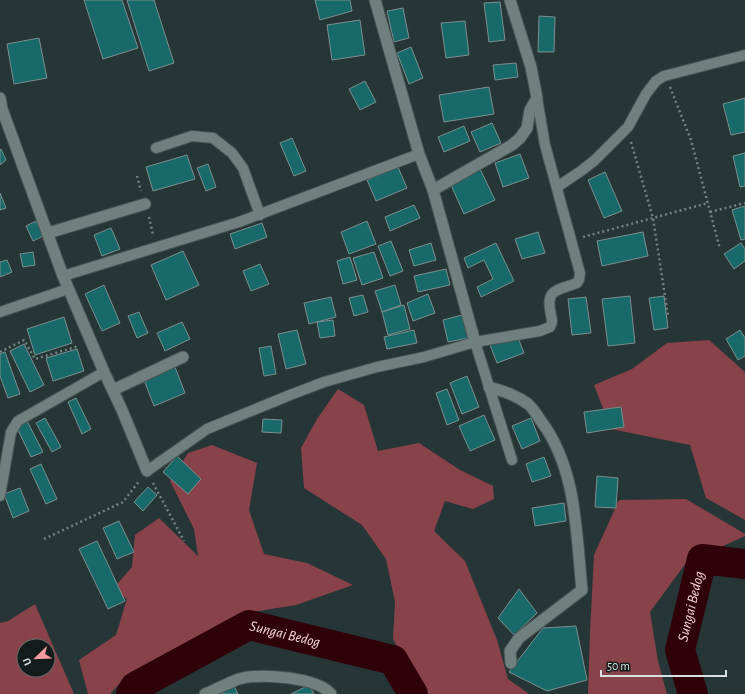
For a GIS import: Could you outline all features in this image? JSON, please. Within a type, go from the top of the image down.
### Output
[{"type":"street","points":[[375,0],[419,154],[433,190],[475,342]]},
{"type":"street","points":[[433,190],[496,154],[520,138],[527,128],[530,110],[537,98],[532,67],[510,0]]},
{"type":"street","points":[[1,105],[68,289],[122,410],[147,471]]},
{"type":"street","points":[[48,232],[145,204]]},
{"type":"street","points":[[113,390],[183,357]]},
{"type":"street","points":[[489,387],[510,393],[529,405],[548,430],[563,459],[572,491],[582,590],[519,638],[510,651],[511,663]]},
{"type":"street","points":[[205,694],[240,679],[263,676],[290,678],[321,686],[331,694]]},
{"type":"lane","points":[[557,187],[581,172],[628,127],[646,94],[656,81],[664,76],[745,55]]},
{"type":"lane","points":[[147,471],[207,429],[290,395],[332,380],[377,367],[424,357],[475,342],[540,331],[550,327],[553,323],[548,301],[550,296],[553,293],[577,283],[580,280],[580,273],[545,145],[537,98]]},
{"type":"lane","points":[[156,148],[192,136],[213,138],[232,153],[243,168],[260,215]]},
{"type":"lane","points":[[63,276],[260,215],[419,154]]},
{"type":"lane","points":[[0,312],[68,289]]},
{"type":"lane","points":[[475,342],[512,460]]},
{"type":"lane","points":[[0,496],[11,432],[18,421],[104,372]]},
{"type":"path","points":[[664,76],[670,87],[691,140],[720,249]]},
{"type":"path","points":[[628,127],[653,218],[668,316]]},
{"type":"path","points":[[571,241],[708,203]]},
{"type":"path","points":[[710,212],[745,203]]},
{"type":"path","points":[[0,352],[24,340],[35,359],[91,342]]},
{"type":"path","points":[[44,539],[123,502],[147,471],[184,541]]},
{"type":"shaded area","points":[[709,340],[745,372],[745,520],[706,498],[690,445],[611,429],[594,385],[632,369],[667,343]]},
{"type":"shaded area","points":[[338,389],[364,405],[378,451],[419,443],[460,470],[493,486],[494,499],[473,509],[445,501],[434,531],[465,561],[497,640],[508,679],[529,694],[423,694],[393,639],[395,602],[386,559],[362,525],[304,488],[301,448],[317,419]]},
{"type":"shaded area","points":[[212,445],[257,463],[249,510],[264,554],[307,563],[353,585],[296,605],[239,614],[173,650],[120,683],[110,694],[88,694],[79,660],[116,635],[127,599],[112,590],[132,567],[135,535],[159,518],[198,556],[194,529],[170,481],[188,453]]},
{"type":"shaded area","points":[[686,499],[745,534],[745,536],[686,563],[650,612],[658,661],[667,694],[588,694],[594,555],[619,500]]},
{"type":"shaded area","points":[[35,604],[50,638],[16,638],[16,678],[56,678],[56,652],[74,694],[0,694],[0,623],[8,621]]},
{"type":"building","points":[[84,0],[122,0],[138,48],[103,59]]},
{"type":"building","points":[[127,0],[154,0],[174,63],[149,71]]},
{"type":"building","points":[[315,0],[350,0],[352,11],[320,20]]},
{"type":"building","points":[[500,2],[505,40],[489,42],[484,3]]},
{"type":"building","points":[[403,8],[409,38],[394,42],[387,11]]},
{"type":"building","points":[[539,16],[555,17],[554,52],[538,52]]},
{"type":"building","points":[[360,20],[365,55],[332,60],[327,25]]},
{"type":"building","points":[[465,21],[469,55],[446,58],[441,23]]},
{"type":"building","points":[[39,38],[47,78],[14,84],[7,44]]},
{"type":"building","points":[[411,47],[423,78],[409,84],[397,53]]},
{"type":"building","points":[[516,63],[518,77],[495,80],[493,65]]},
{"type":"building","points":[[365,81],[376,102],[360,110],[349,89]]},
{"type":"building","points":[[489,87],[494,114],[444,122],[439,95]]},
{"type":"building","points":[[745,98],[745,132],[731,135],[723,104]]},
{"type":"building","points":[[492,123],[501,143],[480,152],[471,132]]},
{"type":"building","points":[[464,126],[470,141],[444,152],[438,137]]},
{"type":"building","points":[[292,138],[306,171],[294,176],[280,143]]},
{"type":"building","points":[[1,149],[6,160],[0,165],[0,150]]},
{"type":"building","points":[[745,153],[745,186],[740,187],[733,156]]},
{"type":"building","points":[[520,154],[529,178],[503,187],[495,163]]},
{"type":"building","points":[[187,155],[195,179],[153,191],[146,167]]},
{"type":"building","points":[[208,164],[216,187],[206,191],[197,168]]},
{"type":"building","points":[[398,167],[407,188],[376,201],[367,180]]},
{"type":"building","points":[[480,169],[495,200],[464,214],[450,183]]},
{"type":"building","points":[[605,172],[622,211],[604,218],[588,180]]},
{"type":"building","points":[[0,193],[6,208],[0,210]]},
{"type":"building","points":[[414,205],[420,218],[390,231],[385,217]]},
{"type":"building","points":[[745,206],[745,239],[741,240],[732,210]]},
{"type":"building","points":[[36,221],[43,236],[33,241],[26,226]]},
{"type":"building","points":[[367,221],[376,244],[349,254],[341,232]]},
{"type":"building","points":[[262,223],[267,237],[235,249],[230,234]]},
{"type":"building","points":[[111,228],[120,249],[102,256],[94,235]]},
{"type":"building","points":[[538,232],[545,253],[522,259],[515,239]]},
{"type":"building","points":[[643,232],[648,256],[602,266],[597,241]]},
{"type":"building","points":[[391,241],[403,271],[390,276],[378,246]]},
{"type":"building","points":[[431,243],[436,260],[414,266],[409,250]]},
{"type":"building","points":[[496,243],[514,281],[481,297],[477,287],[493,279],[484,260],[468,268],[464,258]]},
{"type":"building","points":[[741,243],[745,249],[745,261],[734,269],[724,254]]},
{"type":"building","points":[[183,251],[199,285],[166,300],[151,265]]},
{"type":"building","points":[[33,252],[35,265],[23,267],[20,254]]},
{"type":"building","points":[[374,252],[383,278],[362,285],[353,258]]},
{"type":"building","points":[[350,257],[357,280],[343,284],[337,261]]},
{"type":"building","points":[[7,260],[12,272],[0,277],[0,262]]},
{"type":"building","points":[[260,264],[269,284],[251,291],[243,271]]},
{"type":"building","points":[[446,269],[450,285],[418,292],[414,276]]},
{"type":"building","points":[[104,285],[120,323],[102,331],[85,294]]},
{"type":"building","points":[[395,285],[401,305],[382,312],[375,291]]},
{"type":"building","points":[[428,294],[435,313],[413,321],[407,303]]},
{"type":"building","points":[[363,295],[368,312],[354,316],[349,298]]},
{"type":"building","points":[[630,296],[635,343],[608,346],[602,299]]},
{"type":"building","points":[[664,296],[668,328],[654,330],[649,298]]},
{"type":"building","points":[[331,297],[336,317],[309,324],[304,303]]},
{"type":"building","points":[[586,297],[591,333],[572,335],[568,299]]},
{"type":"building","points":[[404,305],[410,329],[388,335],[382,312]]},
{"type":"building","points":[[139,312],[148,333],[137,338],[128,316]]},
{"type":"building","points":[[462,315],[468,338],[448,342],[443,320]]},
{"type":"building","points":[[64,317],[72,343],[35,355],[27,329]]},
{"type":"building","points":[[333,320],[335,336],[320,338],[317,322]]},
{"type":"building","points":[[182,322],[190,339],[165,351],[157,333]]},
{"type":"building","points":[[297,330],[306,364],[286,369],[278,334]]},
{"type":"building","points":[[414,330],[417,343],[387,349],[384,337]]},
{"type":"building","points":[[740,330],[745,338],[745,356],[738,360],[726,339]]},
{"type":"building","points":[[517,335],[524,353],[497,363],[490,345]]},
{"type":"building","points":[[24,344],[44,385],[30,392],[10,351]]},
{"type":"building","points":[[271,346],[276,374],[264,376],[259,348]]},
{"type":"building","points":[[77,349],[84,371],[53,381],[46,358]]},
{"type":"building","points":[[5,352],[20,394],[8,398],[0,376],[0,354]]},
{"type":"building","points":[[175,367],[185,393],[154,406],[144,380]]},
{"type":"building","points":[[467,376],[479,407],[462,414],[450,383]]},
{"type":"building","points":[[447,389],[459,420],[447,425],[436,393]]},
{"type":"building","points":[[76,398],[91,429],[82,434],[68,402]]},
{"type":"building","points":[[621,407],[624,427],[587,433],[584,412]]},
{"type":"building","points":[[484,415],[495,440],[470,451],[459,426]]},
{"type":"building","points":[[45,418],[61,447],[52,452],[36,423]]},
{"type":"building","points":[[531,418],[540,441],[522,449],[512,426]]},
{"type":"building","points":[[263,419],[282,420],[281,433],[262,432]]},
{"type":"building","points":[[27,421],[43,452],[31,457],[16,426]]},
{"type":"building","points":[[177,456],[201,479],[188,494],[163,472]]},
{"type":"building","points":[[544,457],[551,476],[532,482],[526,464]]},
{"type":"building","points":[[41,464],[57,499],[46,504],[30,469]]},
{"type":"building","points":[[597,476],[618,478],[616,508],[595,507]]},
{"type":"building","points":[[148,487],[157,495],[143,511],[134,502]]},
{"type":"building","points":[[20,488],[29,511],[13,518],[4,494]]},
{"type":"building","points":[[564,503],[566,521],[535,526],[532,508]]},
{"type":"building","points":[[119,521],[134,552],[117,559],[103,528]]},
{"type":"building","points":[[97,541],[125,601],[108,609],[79,549]]},
{"type":"building","points":[[519,589],[537,613],[514,635],[498,618]]},
{"type":"building","points":[[576,626],[587,680],[547,691],[509,672],[543,628]]},
{"type":"building","points":[[309,685],[314,694],[291,694]]},
{"type":"building","points":[[234,686],[238,694],[222,693]]},
{"type":"waterway","name":"Sungai Bedog","points":[[693,694],[680,650],[702,559],[745,564]]},
{"type":"waterway","name":"Sungai Bedog","points":[[131,694],[135,687],[249,625],[393,660],[413,694]]}]
